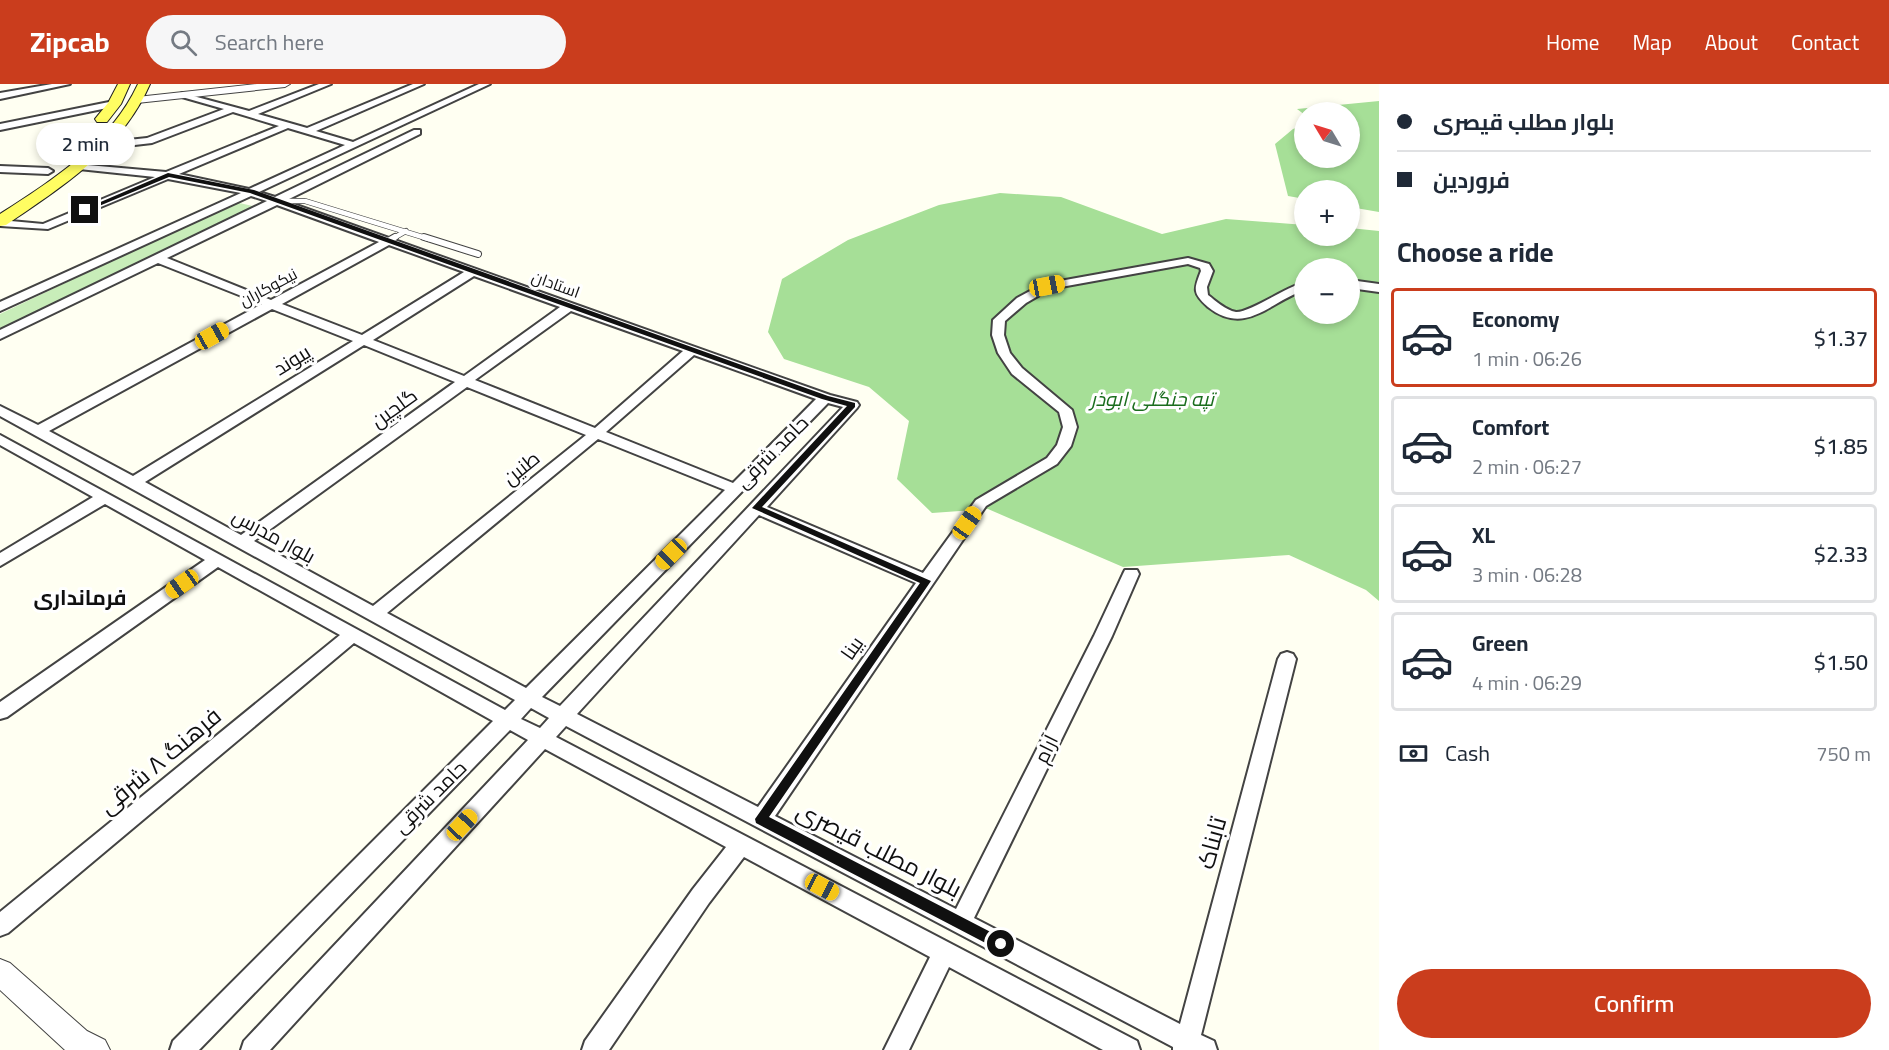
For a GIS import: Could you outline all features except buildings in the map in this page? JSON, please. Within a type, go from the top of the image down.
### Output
[{"type":"main road","points":[[93,130],[114,104],[124,84]]},
{"type":"main road","points":[[0,222],[79,165],[100,146],[137,100],[144,84]]},
{"type":"main road","points":[[0,205],[48,171],[82,143]]},
{"type":"street","points":[[0,96],[66,84]]},
{"type":"street","points":[[137,100],[285,84]]},
{"type":"street","points":[[249,114],[327,84]]},
{"type":"street","points":[[308,131],[420,84]]},
{"type":"street","points":[[0,307],[486,84]]},
{"type":"street","points":[[185,95],[354,145]]},
{"type":"street","points":[[0,127],[114,104]]},
{"type":"street","points":[[100,146],[149,141],[232,109]]},
{"type":"street","points":[[0,222],[44,227],[288,125]]},
{"type":"street","points":[[0,335],[417,132]]},
{"type":"street","name":"استادان","points":[[79,165],[168,175],[252,192],[825,398]]},
{"type":"street","points":[[0,169],[48,171]]},
{"type":"street","name":"نیکوکاران","points":[[38,431],[388,241]]},
{"type":"street","points":[[159,259],[735,489]]},
{"type":"street","name":"بینا","points":[[761,819],[981,504],[1030,472],[1052,461],[1064,446],[1070,427],[1065,410],[1017,371],[1004,353],[998,336],[999,320],[1029,294],[1047,286],[1188,261],[1205,266],[1207,271],[1201,286],[1202,297],[1213,307],[1239,316],[1253,314],[1289,289],[1294,288]]},
{"type":"street","name":"پیوند","points":[[133,483],[473,272]]},
{"type":"street","points":[[1360,285],[1379,288]]},
{"type":"street","name":"گلچین","points":[[242,542],[570,306]]},
{"type":"street","name":"طنین","points":[[374,614],[596,434],[692,350]]},
{"type":"street","name":"حامد شرقی","points":[[182,1050],[825,398],[852,405],[253,1050]]},
{"type":"street","name":"بلوار مدرس","points":[[0,410],[528,698]]},
{"type":"street","points":[[2,443],[105,497],[507,720],[1128,1050]]},
{"type":"street","points":[[0,560],[105,497]]},
{"type":"street","points":[[756,508],[926,581]]},
{"type":"street","points":[[0,712],[218,560]]},
{"type":"street","name":"آرام","points":[[960,923],[1103,636],[1131,574]]},
{"type":"street","name":"فرهنگ ۸ شرقی","points":[[0,926],[353,634]]},
{"type":"street","name":"تابناک","points":[[1192,1047],[1287,659]]},
{"type":"street","name":"بلوار مطلب قیصری","points":[[528,698],[960,923],[1192,1047]]},
{"type":"street","points":[[594,1050],[701,896],[741,844]]},
{"type":"street","points":[[896,1050],[944,952]]},
{"type":"street","points":[[0,972],[77,1041],[94,1050]]},
{"type":"lane","points":[[276,201],[304,201],[478,254]]},
{"type":"lane","points":[[388,241],[406,231]]},
{"type":"green space","points":[[1379,101],[1379,212],[1360,209],[1360,180],[1294,180],[1294,197],[1288,196],[1275,144],[1294,129],[1294,168],[1360,168],[1360,103]]},
{"type":"green space","name":"تپه جنگلی ابوذر","points":[[1000,193],[1061,197],[1162,234],[1226,219],[1294,224],[1294,246],[1360,246],[1360,229],[1379,231],[1379,601],[1366,590],[1289,555],[1123,567],[988,509],[932,513],[897,479],[909,421],[869,387],[784,359],[768,332],[782,279],[848,240],[939,205]]},
{"type":"green space","points":[[235,202],[257,207],[0,329],[0,314]]},
{"type":"district","name":"فرمانداری","points":[[80,598]]},
{"type":"route","points":[[85,210],[168,175],[252,192],[825,398],[852,405],[756,508],[926,581],[761,819],[1001,944]]}]
